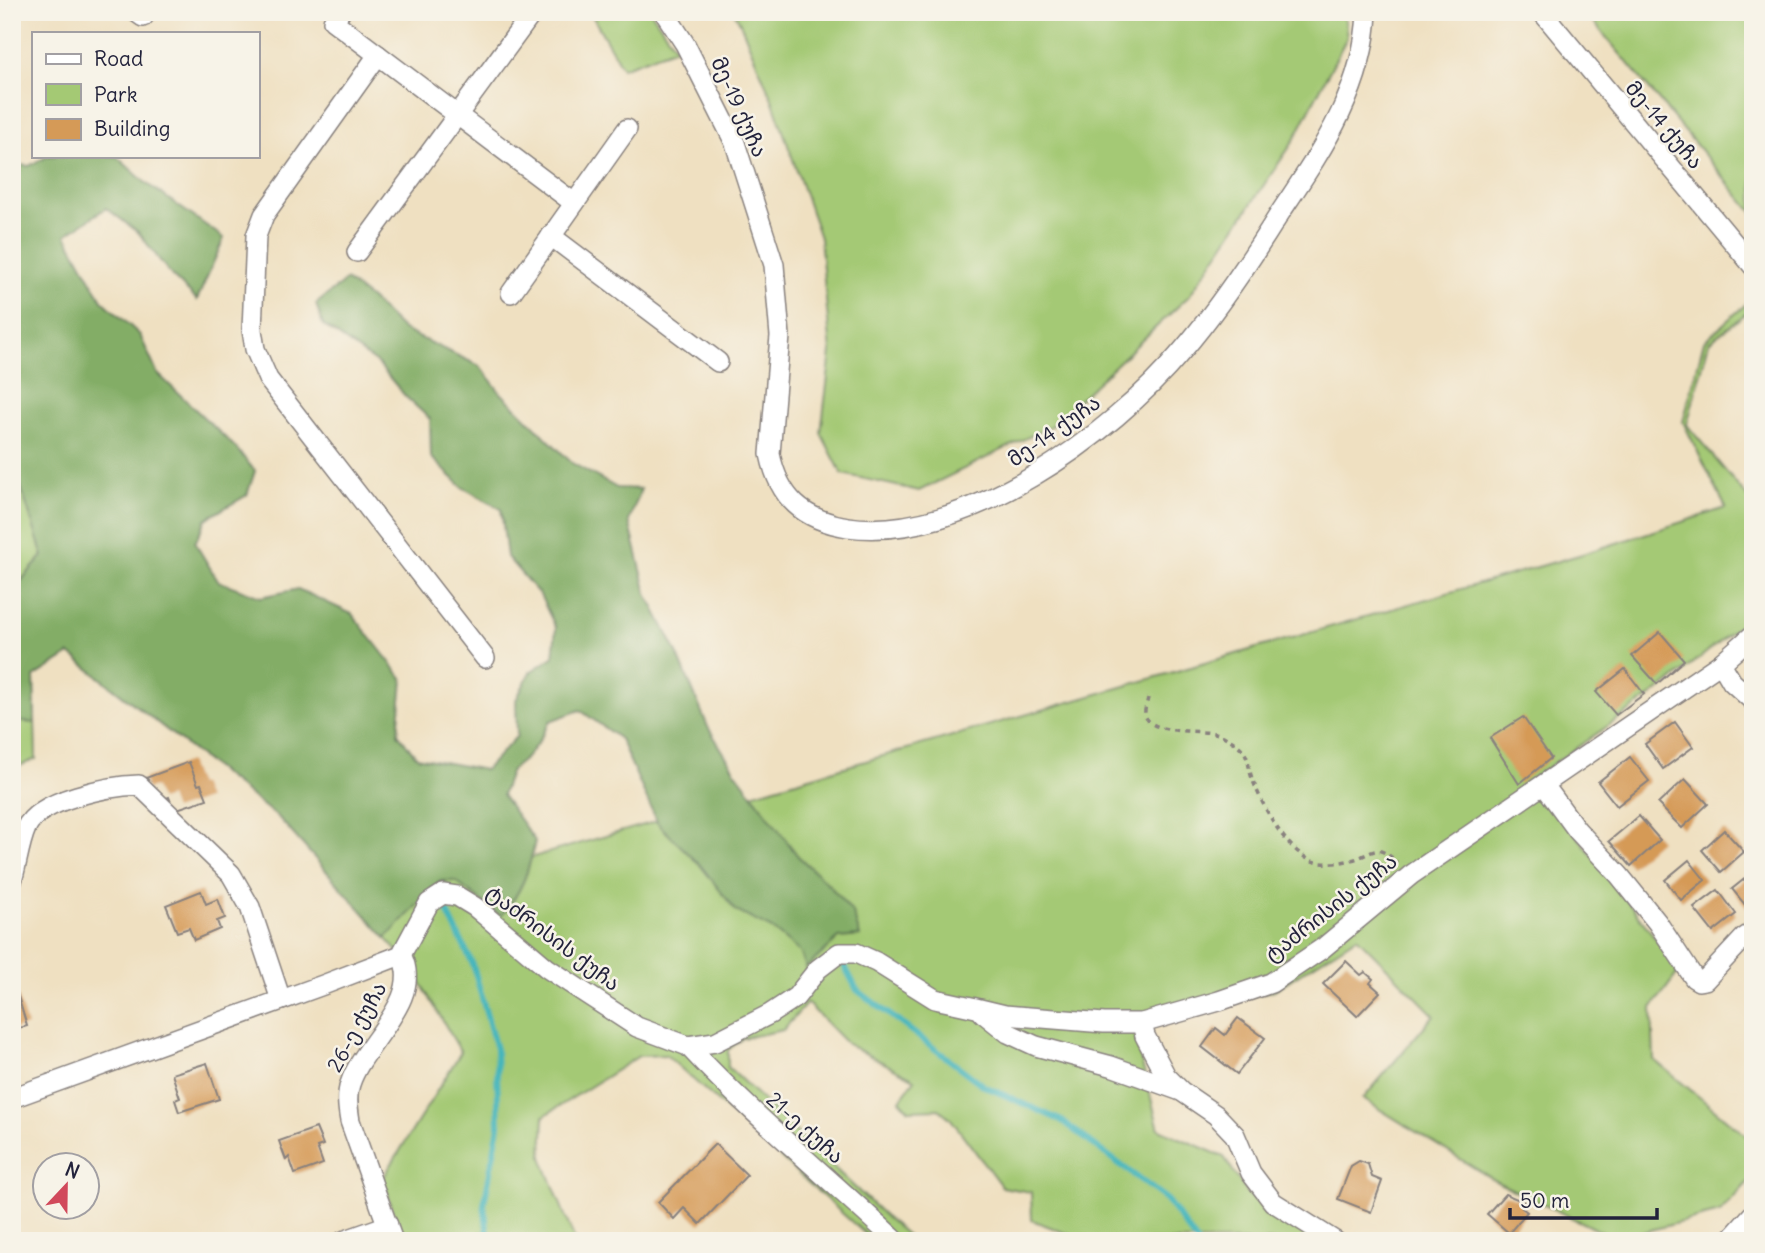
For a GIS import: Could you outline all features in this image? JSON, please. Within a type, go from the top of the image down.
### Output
[{"type":"street","points":[[136,12],[143,17],[147,12]]},
{"type":"street","points":[[340,12],[333,21],[574,203]]},
{"type":"street","points":[[357,252],[533,12]]},
{"type":"street","name":"მე-19 ქუჩა","points":[[664,12],[685,44],[735,143],[774,265]]},
{"type":"street","name":"მე-14 ქუჩა","points":[[774,265],[780,336],[770,454],[774,473],[786,496],[805,512],[831,524],[864,529],[904,527],[954,514],[1004,492],[1091,438],[1143,393],[1182,352],[1236,282],[1344,110],[1359,63],[1367,12]]},
{"type":"street","name":"მე-14 ქუჩა","points":[[1542,12],[1753,266]]},
{"type":"street","points":[[378,55],[264,215],[256,236],[252,330],[255,349],[268,379],[485,658]]},
{"type":"street","points":[[511,293],[627,129]]},
{"type":"street","points":[[551,236],[718,362]]},
{"type":"street","name":"ტაძრისის ქუჩა","points":[[401,955],[429,902],[443,894],[457,896],[475,907],[547,968],[637,1027],[688,1046],[715,1042],[770,1014],[796,997],[818,970],[839,953],[856,953],[876,962],[935,999],[1005,1015],[1104,1023],[1142,1023],[1271,983],[1324,948],[1411,875],[1721,663],[1753,635]]},
{"type":"street","points":[[1721,663],[1732,682],[1753,701]]},
{"type":"street","points":[[12,881],[27,826],[41,809],[113,786],[139,785],[231,874],[250,907],[281,1000]]},
{"type":"street","points":[[1544,785],[1577,830],[1619,875],[1657,922],[1694,978],[1705,981],[1744,938],[1753,932]]},
{"type":"street","points":[[12,1098],[401,955]]},
{"type":"street","name":"26-ე ქუჩა","points":[[390,1233],[350,1121],[347,1105],[349,1087],[356,1070],[402,1000],[408,973],[401,955]]},
{"type":"street","points":[[976,1008],[1008,1033],[1035,1046],[1111,1066],[1181,1091]]},
{"type":"street","points":[[1142,1023],[1145,1036],[1166,1076],[1181,1091],[1216,1115],[1235,1135],[1251,1173],[1273,1202],[1335,1241]]},
{"type":"street","name":"21-ე ქუჩა","points":[[688,1046],[732,1092],[896,1241]]},
{"type":"street","points":[[1729,1241],[1753,1214]]},
{"type":"street","points":[[343,1241],[390,1233]]},
{"type":"path","points":[[1149,698],[1144,712],[1147,719],[1158,726],[1219,734],[1235,743],[1249,757],[1255,785],[1274,821],[1292,846],[1310,860],[1332,863],[1356,859],[1372,850],[1387,852],[1411,875]]},
{"type":"green space","points":[[590,12],[651,12],[676,48],[622,68]]},
{"type":"green space","points":[[734,12],[1344,12],[1347,37],[1293,142],[1189,296],[1051,426],[919,491],[842,474],[821,433],[831,352],[820,238],[772,99]]},
{"type":"green space","points":[[1585,12],[1753,12],[1753,213]]},
{"type":"green space","points":[[44,158],[118,158],[146,183],[224,238],[197,300],[172,276],[138,232],[106,208],[66,235],[102,300],[140,335],[157,373],[235,447],[255,471],[247,495],[206,519],[195,543],[218,581],[261,597],[298,589],[352,614],[403,679],[398,734],[417,757],[485,770],[517,736],[516,700],[530,672],[553,657],[556,628],[540,595],[507,557],[501,509],[462,487],[431,457],[430,419],[406,397],[378,364],[323,325],[316,304],[346,280],[372,300],[403,330],[480,366],[500,392],[572,463],[617,488],[641,489],[629,521],[647,594],[677,653],[708,727],[735,771],[798,856],[830,886],[853,913],[860,936],[839,938],[806,968],[801,953],[772,929],[736,911],[700,865],[658,824],[620,739],[580,710],[550,721],[526,758],[511,770],[502,795],[535,841],[524,881],[501,916],[455,881],[440,881],[386,938],[279,818],[70,654],[34,677],[35,723],[12,721],[12,591],[43,556],[18,478],[12,470],[12,164],[29,166]]},
{"type":"green space","points":[[1753,298],[1753,308],[1709,342],[1687,425],[1753,504],[1753,614],[1667,685],[1533,778],[1680,970],[1652,1008],[1654,1060],[1753,1141],[1753,1177],[1720,1212],[1616,1239],[1499,1183],[1363,1099],[1434,1015],[1357,937],[1274,990],[1133,1029],[1159,1129],[1224,1157],[1248,1194],[1318,1241],[1098,1241],[1076,1237],[1032,1220],[1031,1192],[1002,1187],[950,1118],[939,1109],[909,1110],[900,1100],[915,1079],[847,1044],[807,1003],[783,1030],[743,1038],[728,1050],[728,1067],[914,1241],[873,1241],[666,1055],[639,1056],[544,1116],[542,1157],[575,1241],[402,1241],[383,1178],[461,1052],[419,980],[376,925],[279,818],[70,654],[34,677],[36,759],[12,769],[12,684],[67,641],[429,887],[1579,555],[1726,508],[1683,422],[1704,341]]},
{"type":"green space","points":[[12,470],[18,478],[43,556],[12,591]]},
{"type":"building","points":[[1660,632],[1684,660],[1657,684],[1632,656]]},
{"type":"building","points":[[1625,669],[1644,694],[1616,715],[1596,692]]},
{"type":"building","points":[[1523,717],[1551,758],[1519,784],[1490,738]]},
{"type":"building","points":[[1675,722],[1693,747],[1663,769],[1645,744]]},
{"type":"building","points":[[1630,757],[1649,781],[1617,806],[1598,782]]},
{"type":"building","points":[[189,762],[207,799],[174,810],[169,797],[160,800],[155,787],[147,789],[143,779]]},
{"type":"building","points":[[1685,779],[1708,804],[1682,828],[1658,804]]},
{"type":"building","points":[[1639,816],[1660,840],[1631,866],[1609,841]]},
{"type":"building","points":[[1724,830],[1744,852],[1721,872],[1702,850]]},
{"type":"building","points":[[1689,860],[1705,880],[1681,900],[1665,880]]},
{"type":"building","points":[[1753,872],[1753,910],[1751,912],[1732,889]]},
{"type":"building","points":[[1718,890],[1736,914],[1713,932],[1694,908]]},
{"type":"building","points":[[201,891],[206,904],[218,899],[225,918],[217,921],[220,929],[194,940],[189,928],[177,932],[166,905]]},
{"type":"building","points":[[1346,961],[1361,975],[1365,972],[1373,979],[1370,983],[1380,992],[1357,1016],[1323,984]]},
{"type":"building","points":[[17,993],[27,1026],[12,1030],[12,995]]},
{"type":"building","points":[[1238,1018],[1265,1038],[1237,1074],[1202,1047],[1216,1028],[1225,1035]]},
{"type":"building","points":[[207,1063],[219,1099],[179,1112],[175,1100],[180,1098],[172,1074]]},
{"type":"building","points":[[316,1128],[323,1145],[317,1147],[323,1164],[295,1174],[279,1141]]},
{"type":"building","points":[[715,1144],[747,1175],[700,1224],[684,1208],[674,1219],[658,1202]]},
{"type":"building","points":[[1359,1161],[1368,1164],[1372,1177],[1382,1181],[1371,1212],[1338,1199],[1351,1166]]},
{"type":"building","points":[[1505,1194],[1527,1203],[1522,1208],[1527,1212],[1509,1233],[1487,1214]]},
{"type":"waterway","points":[[445,907],[473,965],[496,1049],[499,1126],[484,1204],[488,1235],[495,1241]]},
{"type":"waterway","points":[[843,963],[857,990],[984,1086],[1062,1121],[1166,1199],[1196,1241]]}]
